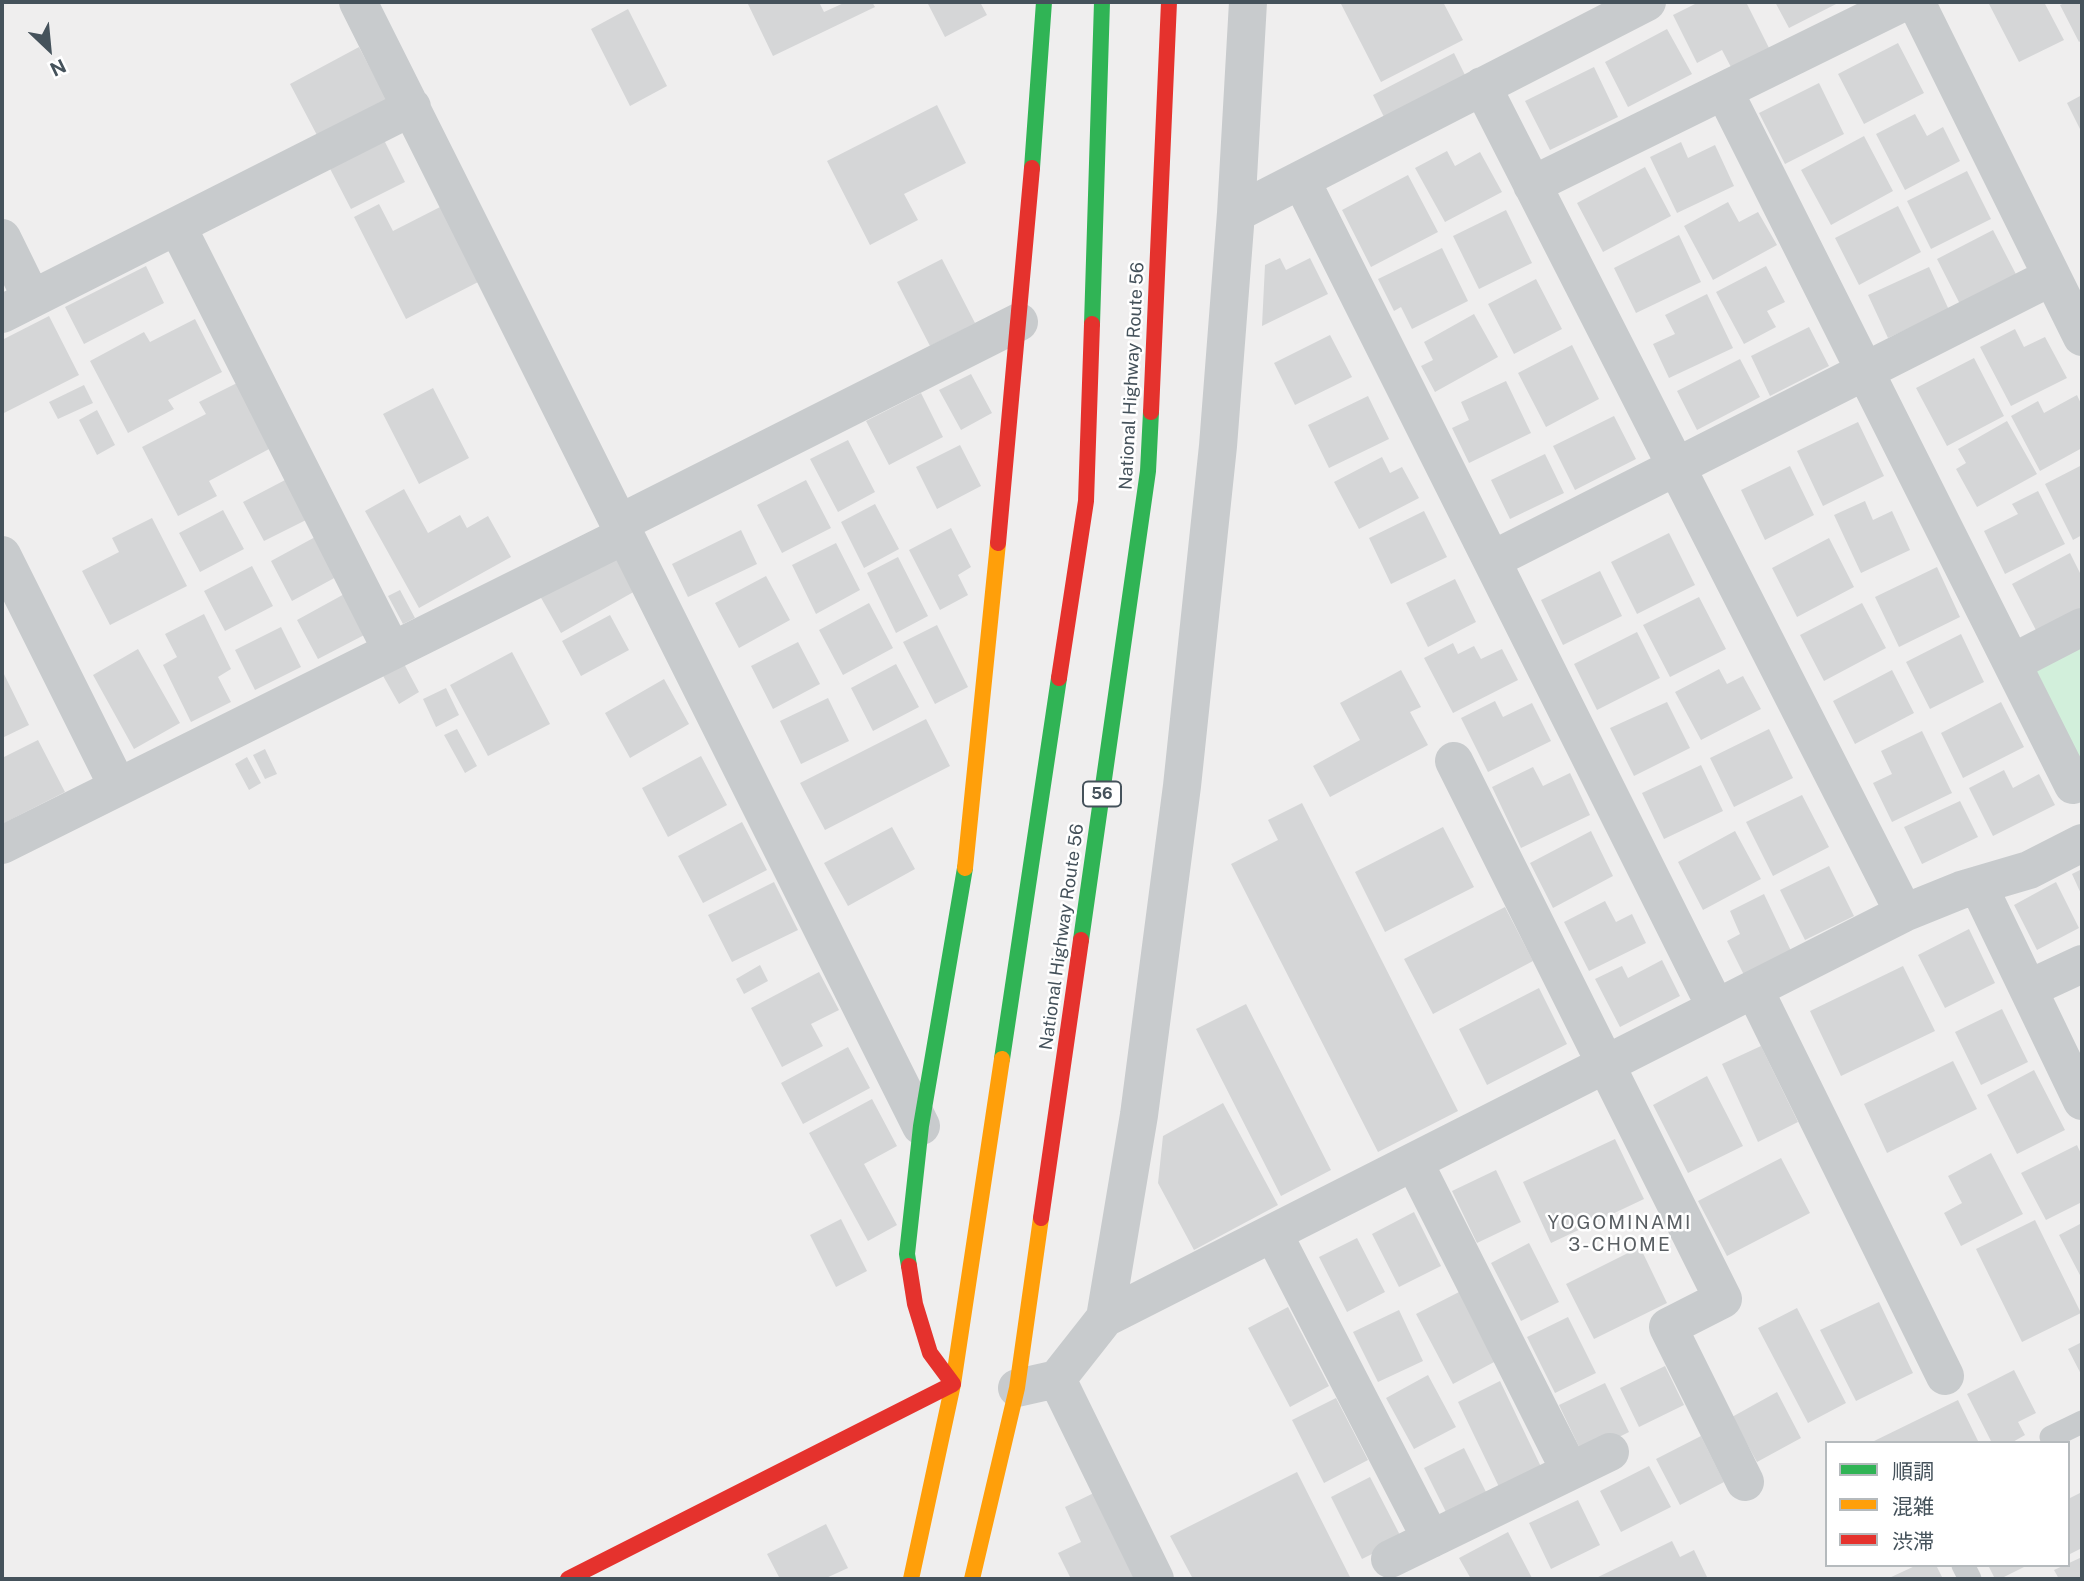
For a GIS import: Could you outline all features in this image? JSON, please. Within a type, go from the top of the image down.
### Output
[{"type":"main road","points":[[953,1384],[930,1353],[915,1304],[907,1254],[921,1126],[968,849],[1019,322],[1042,58],[1044,2]]},
{"type":"main road","points":[[911,1579],[953,1384],[1086,501],[1102,2]]},
{"type":"main road","name":"National Highway Route 56","points":[[972,1579],[1017,1388],[1148,471],[1169,2]]},
{"type":"main road","points":[[568,1579],[953,1384]]},
{"type":"street","points":[[358,2],[921,1126]]},
{"type":"street","points":[[1105,1318],[1139,1115],[1182,786],[1218,446],[1236,213],[1248,2]]},
{"type":"street","points":[[1236,213],[1647,2]]},
{"type":"street","points":[[1532,185],[1904,2]]},
{"type":"street","points":[[1916,2],[2082,337]]},
{"type":"street","points":[[1482,86],[1904,913]]},
{"type":"street","points":[[1724,91],[2012,663],[2078,800],[1987,864],[1969,887]]},
{"type":"street","points":[[2,238],[17,307],[412,107]]},
{"type":"street","points":[[1301,180],[1716,1008]]},
{"type":"street","points":[[177,226],[392,651]]},
{"type":"street","points":[[1492,560],[2051,277]]},
{"type":"street","points":[[2,845],[392,651],[1019,322]]},
{"type":"street","points":[[2,555],[118,787]]},
{"type":"street","points":[[2012,663],[2082,626]]},
{"type":"street","points":[[1454,761],[1723,1299],[1668,1327],[1745,1482]]},
{"type":"street","points":[[1017,1388],[1056,1379],[1105,1318],[1904,913],[1969,887],[2029,870],[2082,843]]},
{"type":"street","points":[[1969,887],[2028,989],[2082,1101]]},
{"type":"street","points":[[2028,989],[2082,964]]},
{"type":"street","points":[[1754,989],[1945,1376]]},
{"type":"street","points":[[1414,1162],[1570,1471]]},
{"type":"street","points":[[1273,1233],[1431,1539]]},
{"type":"street","points":[[1056,1379],[1155,1579]]},
{"type":"street","points":[[1390,1559],[1610,1452]]},
{"type":"lane","points":[[2051,1437],[2082,1422]]},
{"type":"green space","points":[[2082,640],[2082,769],[2030,665]]},
{"type":"building","points":[[747,2],[819,2],[824,12],[846,2],[872,2],[875,7],[773,56]]},
{"type":"building","points":[[927,2],[980,2],[987,15],[945,37]]},
{"type":"building","points":[[1340,2],[1443,2],[1463,40],[1381,82]]},
{"type":"building","points":[[1699,2],[1746,2],[1770,50],[1732,69],[1722,50],[1697,63],[1673,15]]},
{"type":"building","points":[[1775,2],[1840,2],[1789,28]]},
{"type":"building","points":[[2044,2],[2064,40],[2019,62],[1989,4]]},
{"type":"building","points":[[2082,2],[2082,40],[2079,42],[2060,5]]},
{"type":"building","points":[[628,9],[667,86],[630,106],[591,29]]},
{"type":"building","points":[[1667,29],[1692,74],[1628,107],[1605,62]]},
{"type":"building","points":[[1898,43],[1924,93],[1864,124],[1838,74]]},
{"type":"building","points":[[359,47],[387,100],[318,137],[290,84]]},
{"type":"building","points":[[1454,53],[1468,81],[1387,123],[1373,95]]},
{"type":"building","points":[[1594,67],[1618,117],[1550,150],[1525,101]]},
{"type":"building","points":[[1819,83],[1844,134],[1785,164],[1759,113]]},
{"type":"building","points":[[2082,95],[2082,133],[2067,103]]},
{"type":"building","points":[[937,105],[966,163],[904,194],[918,220],[870,245],[827,161]]},
{"type":"building","points":[[1915,114],[1927,136],[1943,127],[1960,161],[1905,190],[1876,134]]},
{"type":"building","points":[[381,134],[405,182],[351,209],[326,161]]},
{"type":"building","points":[[1864,136],[1893,191],[1831,225],[1801,170]]},
{"type":"building","points":[[1681,142],[1688,158],[1715,145],[1734,186],[1677,213],[1650,157]]},
{"type":"building","points":[[1447,151],[1455,166],[1480,152],[1502,192],[1445,222],[1415,168]]},
{"type":"building","points":[[1645,167],[1671,216],[1603,252],[1577,203]]},
{"type":"building","points":[[1967,171],[1991,219],[1931,249],[1907,201]]},
{"type":"building","points":[[1408,175],[1438,232],[1371,267],[1342,210]]},
{"type":"building","points":[[1728,202],[1739,222],[1758,212],[1777,245],[1713,280],[1684,226]]},
{"type":"building","points":[[379,204],[393,231],[444,205],[482,280],[406,319],[354,217]]},
{"type":"building","points":[[1898,206],[1921,252],[1859,285],[1835,238]]},
{"type":"building","points":[[1506,210],[1532,263],[1479,289],[1453,236]]},
{"type":"building","points":[[1993,230],[2019,280],[1962,308],[1937,259]]},
{"type":"building","points":[[1679,235],[1701,282],[1636,313],[1614,268]]},
{"type":"building","points":[[1442,248],[1468,301],[1412,329],[1401,307],[1394,311],[1378,279]]},
{"type":"building","points":[[1280,258],[1286,270],[1310,258],[1328,294],[1262,326],[1265,265]]},
{"type":"building","points":[[942,259],[975,323],[930,346],[897,282]]},
{"type":"building","points":[[146,266],[164,303],[84,344],[65,307]]},
{"type":"building","points":[[1766,266],[1785,302],[1767,311],[1776,327],[1744,344],[1716,292]]},
{"type":"building","points":[[1929,267],[1949,310],[1888,338],[1868,295]]},
{"type":"building","points":[[1536,279],[1562,329],[1514,354],[1488,304]]},
{"type":"building","points":[[1707,294],[1733,348],[1669,378],[1653,344],[1675,334],[1665,315]]},
{"type":"building","points":[[1474,314],[1498,357],[1435,392],[1421,366],[1433,360],[1424,342]]},
{"type":"building","points":[[49,316],[79,375],[2,414],[2,340]]},
{"type":"building","points":[[195,319],[222,372],[168,400],[174,409],[128,433],[90,361],[144,332],[150,342]]},
{"type":"building","points":[[1809,327],[1829,366],[1770,396],[1751,356]]},
{"type":"building","points":[[2015,329],[2024,347],[2045,337],[2067,378],[2011,406],[1980,347]]},
{"type":"building","points":[[1330,335],[1352,377],[1295,405],[1274,363]]},
{"type":"building","points":[[1572,345],[1599,399],[1546,427],[1518,373]]},
{"type":"building","points":[[1974,358],[2004,416],[1947,446],[1916,388]]},
{"type":"building","points":[[1740,359],[1760,397],[1697,430],[1677,391]]},
{"type":"building","points":[[971,374],[992,413],[961,430],[939,390]]},
{"type":"building","points":[[1506,381],[1531,433],[1469,463],[1452,428],[1469,420],[1461,402]]},
{"type":"building","points":[[237,383],[271,448],[209,481],[217,496],[178,516],[142,447],[206,414],[199,402]]},
{"type":"building","points":[[84,385],[93,403],[58,419],[49,402]]},
{"type":"building","points":[[433,388],[469,458],[419,484],[383,414]]},
{"type":"building","points":[[921,393],[943,437],[889,465],[866,421]]},
{"type":"building","points":[[2077,395],[2082,406],[2082,448],[2040,471],[2011,416],[2038,401],[2044,413]]},
{"type":"building","points":[[1368,396],[1389,439],[1329,468],[1308,425]]},
{"type":"building","points":[[97,410],[115,445],[97,455],[79,420]]},
{"type":"building","points":[[1614,416],[1636,459],[1575,490],[1553,446]]},
{"type":"building","points":[[2007,421],[2037,474],[1977,507],[1956,469],[1966,463],[1958,449]]},
{"type":"building","points":[[1858,422],[1884,476],[1823,506],[1797,451]]},
{"type":"building","points":[[848,440],[875,492],[838,512],[810,459]]},
{"type":"building","points":[[960,445],[981,486],[937,509],[916,467]]},
{"type":"building","points":[[1545,454],[1564,493],[1510,519],[1491,480]]},
{"type":"building","points":[[1382,457],[1390,473],[1402,467],[1419,498],[1359,529],[1334,482]]},
{"type":"building","points":[[2082,465],[2082,535],[2073,540],[2045,484]]},
{"type":"building","points":[[1790,466],[1814,515],[1765,540],[1741,490]]},
{"type":"building","points":[[287,479],[308,519],[264,541],[243,502]]},
{"type":"building","points":[[806,480],[831,528],[782,553],[757,505]]},
{"type":"building","points":[[404,489],[428,533],[460,515],[467,528],[488,516],[511,557],[419,608],[365,511]]},
{"type":"building","points":[[2038,491],[2065,544],[2005,574],[1984,531],[2018,514],[2012,504]]},
{"type":"building","points":[[1865,501],[1873,520],[1892,511],[1910,550],[1861,573],[1834,515]]},
{"type":"building","points":[[875,504],[899,549],[864,568],[841,522]]},
{"type":"building","points":[[223,510],[244,549],[200,572],[179,533]]},
{"type":"building","points":[[1424,511],[1447,557],[1391,584],[1369,538]]},
{"type":"building","points":[[152,518],[187,586],[110,625],[82,571],[119,552],[112,538]]},
{"type":"building","points":[[951,528],[971,567],[958,575],[968,595],[940,610],[909,550]]},
{"type":"building","points":[[741,530],[757,564],[688,597],[672,564]]},
{"type":"building","points":[[1669,533],[1695,585],[1637,614],[1611,562]]},
{"type":"building","points":[[317,536],[338,576],[292,601],[271,561]]},
{"type":"building","points":[[1829,538],[1854,587],[1797,617],[1772,568]]},
{"type":"building","points":[[836,543],[860,590],[816,614],[792,565]]},
{"type":"building","points":[[616,553],[637,590],[561,633],[540,596]]},
{"type":"building","points":[[2070,553],[2082,577],[2082,610],[2038,634],[2012,584]]},
{"type":"building","points":[[898,557],[928,616],[896,633],[867,573]]},
{"type":"building","points":[[252,566],[273,606],[225,631],[204,591]]},
{"type":"building","points":[[1937,567],[1960,617],[1899,647],[1875,597]]},
{"type":"building","points":[[1600,571],[1622,616],[1563,645],[1541,600]]},
{"type":"building","points":[[766,576],[790,620],[739,648],[715,603]]},
{"type":"building","points":[[1455,579],[1476,622],[1428,647],[1406,603]]},
{"type":"building","points":[[400,590],[415,618],[403,624],[388,596]]},
{"type":"building","points":[[348,592],[370,632],[318,659],[297,620]]},
{"type":"building","points":[[1699,597],[1726,649],[1670,677],[1643,625]]},
{"type":"building","points":[[869,603],[893,648],[843,675],[819,630]]},
{"type":"building","points":[[1862,603],[1886,648],[1824,681],[1800,635]]},
{"type":"building","points":[[204,614],[231,669],[218,677],[231,702],[191,722],[163,665],[177,657],[165,634]]},
{"type":"building","points":[[610,615],[629,650],[581,676],[562,641]]},
{"type":"building","points":[[937,625],[968,687],[935,704],[903,642]]},
{"type":"building","points":[[281,627],[301,667],[255,690],[235,650]]},
{"type":"building","points":[[1637,632],[1660,678],[1597,710],[1574,664]]},
{"type":"building","points":[[1961,634],[1984,682],[1930,709],[1906,662]]},
{"type":"building","points":[[798,642],[820,684],[773,709],[751,666]]},
{"type":"building","points":[[1453,643],[1458,654],[1474,646],[1481,659],[1502,649],[1518,680],[1453,713],[1424,658]]},
{"type":"building","points":[[138,649],[180,723],[134,749],[93,675]]},
{"type":"building","points":[[512,652],[550,724],[488,756],[450,685]]},
{"type":"building","points":[[403,662],[419,692],[399,704],[382,674]]},
{"type":"building","points":[[896,664],[919,707],[873,731],[851,688]]},
{"type":"building","points":[[1719,669],[1727,684],[1743,676],[1761,709],[1701,740],[1675,692]]},
{"type":"building","points":[[2,670],[29,725],[2,738]]},
{"type":"building","points":[[1401,670],[1421,707],[1410,712],[1428,745],[1330,797],[1313,766],[1360,740],[1340,703]]},
{"type":"building","points":[[1892,670],[1914,713],[1855,744],[1833,701]]},
{"type":"building","points":[[664,679],[689,724],[630,758],[605,713]]},
{"type":"building","points":[[446,688],[459,715],[436,727],[423,699]]},
{"type":"building","points":[[828,698],[849,741],[801,764],[780,721]]},
{"type":"building","points":[[1495,701],[1503,717],[1532,703],[1551,741],[1488,772],[1461,718]]},
{"type":"building","points":[[1667,702],[1690,748],[1634,776],[1610,728]]},
{"type":"building","points":[[2001,702],[2024,747],[1963,778],[1941,733]]},
{"type":"building","points":[[926,719],[950,766],[825,830],[800,783]]},
{"type":"building","points":[[457,729],[477,766],[465,773],[444,735]]},
{"type":"building","points":[[1769,729],[1793,778],[1734,807],[1710,758]]},
{"type":"building","points":[[1922,731],[1952,793],[1892,822],[1873,783],[1892,774],[1881,751]]},
{"type":"building","points":[[38,740],[65,792],[2,824],[2,758]]},
{"type":"building","points":[[265,749],[277,774],[265,779],[253,755]]},
{"type":"building","points":[[701,756],[727,805],[668,837],[642,788]]},
{"type":"building","points":[[247,757],[261,783],[249,790],[235,764]]},
{"type":"building","points":[[1701,765],[1723,811],[1664,839],[1642,793]]},
{"type":"building","points":[[1533,767],[1543,786],[1570,773],[1590,815],[1521,848],[1492,787]]},
{"type":"building","points":[[2004,770],[2013,788],[2039,774],[2055,805],[1993,836],[1969,788]]},
{"type":"building","points":[[1802,795],[1829,847],[1773,876],[1746,822]]},
{"type":"building","points":[[1960,801],[1978,837],[1922,864],[1904,827]]},
{"type":"building","points":[[1302,803],[1458,1111],[1378,1152],[1231,864],[1278,840],[1268,820]]},
{"type":"building","points":[[742,822],[767,870],[703,903],[678,856]]},
{"type":"building","points":[[892,827],[915,869],[848,906],[824,863]]},
{"type":"building","points":[[1443,827],[1474,887],[1385,932],[1355,872]]},
{"type":"building","points":[[1591,831],[1613,876],[1553,908],[1530,863]]},
{"type":"building","points":[[1735,831],[1761,879],[1703,910],[1678,862]]},
{"type":"building","points":[[1829,866],[1854,916],[1805,940],[1780,890]]},
{"type":"building","points":[[2082,869],[2082,896],[2072,874]]},
{"type":"building","points":[[774,882],[798,930],[732,962],[708,915]]},
{"type":"building","points":[[2056,882],[2079,928],[2037,950],[2014,905]]},
{"type":"building","points":[[1764,894],[1792,953],[1744,975],[1727,941],[1740,934],[1730,911]]},
{"type":"building","points":[[1605,901],[1616,922],[1632,914],[1646,943],[1589,971],[1564,922]]},
{"type":"building","points":[[1505,907],[1533,961],[1433,1014],[1404,959]]},
{"type":"building","points":[[1969,929],[1995,983],[1945,1008],[1918,955]]},
{"type":"building","points":[[1662,960],[1680,996],[1620,1027],[1595,979],[1622,966],[1628,978]]},
{"type":"building","points":[[760,965],[768,981],[744,994],[736,979]]},
{"type":"building","points":[[1903,966],[1935,1031],[1841,1076],[1810,1011]]},
{"type":"building","points":[[819,972],[839,1010],[811,1024],[823,1046],[782,1067],[751,1008]]},
{"type":"building","points":[[1539,988],[1567,1044],[1487,1085],[1459,1029]]},
{"type":"building","points":[[1246,1004],[1331,1170],[1281,1196],[1196,1029]]},
{"type":"building","points":[[2002,1009],[2028,1062],[1981,1085],[1955,1032]]},
{"type":"building","points":[[1761,1046],[1798,1122],[1758,1142],[1722,1064]]},
{"type":"building","points":[[848,1047],[870,1088],[803,1124],[781,1083]]},
{"type":"building","points":[[1953,1061],[1977,1109],[1887,1153],[1864,1104]]},
{"type":"building","points":[[2034,1070],[2065,1130],[2017,1154],[1987,1095]]},
{"type":"building","points":[[1707,1076],[1743,1146],[1688,1173],[1653,1105]]},
{"type":"building","points":[[872,1099],[897,1146],[864,1164],[897,1225],[868,1241],[809,1133]]},
{"type":"building","points":[[1223,1103],[1278,1205],[1194,1250],[1158,1183],[1163,1136]]},
{"type":"building","points":[[1615,1139],[1644,1199],[1551,1243],[1523,1182]]},
{"type":"building","points":[[2077,1145],[2082,1156],[2082,1202],[2046,1220],[2021,1173]]},
{"type":"building","points":[[1991,1153],[2023,1214],[1961,1246],[1944,1213],[1962,1203],[1948,1176]]},
{"type":"building","points":[[1781,1158],[1810,1213],[1727,1256],[1698,1201]]},
{"type":"building","points":[[1496,1170],[1521,1222],[1477,1243],[1452,1191]]},
{"type":"building","points":[[1414,1212],[1441,1266],[1399,1287],[1372,1234]]},
{"type":"building","points":[[841,1219],[867,1271],[836,1287],[810,1235]]},
{"type":"building","points":[[2035,1220],[2081,1313],[2022,1342],[1976,1249]]},
{"type":"building","points":[[2082,1223],[2082,1279],[2059,1235]]},
{"type":"building","points":[[1357,1238],[1385,1292],[1347,1312],[1319,1257]]},
{"type":"building","points":[[1529,1243],[1559,1302],[1521,1321],[1491,1263]]},
{"type":"building","points":[[1640,1247],[1667,1303],[1594,1339],[1566,1284]]},
{"type":"building","points":[[1461,1291],[1496,1361],[1453,1384],[1416,1314]]},
{"type":"building","points":[[1879,1302],[1913,1373],[1856,1401],[1820,1330]]},
{"type":"building","points":[[1288,1307],[1329,1386],[1290,1407],[1248,1328]]},
{"type":"building","points":[[1797,1308],[1846,1403],[1808,1423],[1758,1328]]},
{"type":"building","points":[[1399,1310],[1423,1361],[1378,1382],[1353,1332]]},
{"type":"building","points":[[1568,1317],[1596,1373],[1555,1393],[1527,1337]]},
{"type":"building","points":[[2082,1342],[2082,1376],[2068,1349]]},
{"type":"building","points":[[1665,1366],[1684,1405],[1639,1427],[1620,1388]]},
{"type":"building","points":[[2014,1370],[2036,1413],[2018,1422],[2025,1435],[2014,1441],[1991,1441],[1967,1394]]},
{"type":"building","points":[[1428,1375],[1456,1427],[1414,1449],[1386,1398]]},
{"type":"building","points":[[1500,1381],[1543,1471],[1501,1491],[1458,1402]]},
{"type":"building","points":[[1605,1383],[1629,1432],[1583,1455],[1559,1405]]},
{"type":"building","points":[[1777,1392],[1801,1438],[1757,1462],[1732,1417]]},
{"type":"building","points":[[1336,1398],[1368,1460],[1324,1483],[1292,1420]]},
{"type":"building","points":[[1958,1400],[1978,1441],[1874,1441]]},
{"type":"building","points":[[1701,1436],[1724,1482],[1680,1505],[1656,1459]]},
{"type":"building","points":[[1464,1448],[1489,1498],[1449,1518],[1424,1468]]},
{"type":"building","points":[[1649,1466],[1671,1507],[1621,1532],[1600,1491]]},
{"type":"building","points":[[1297,1472],[1351,1579],[1193,1579],[1170,1536]]},
{"type":"building","points":[[1370,1477],[1402,1539],[1362,1559],[1331,1497]]},
{"type":"building","points":[[1098,1491],[1140,1579],[1071,1579],[1058,1553],[1081,1542],[1065,1507]]},
{"type":"building","points":[[2082,1492],[2082,1548],[2070,1554],[2070,1498]]},
{"type":"building","points":[[1578,1500],[1600,1545],[1551,1569],[1529,1523]]},
{"type":"building","points":[[826,1524],[848,1568],[824,1579],[780,1579],[767,1554]]},
{"type":"building","points":[[1508,1532],[1532,1578],[1471,1579],[1459,1558]]},
{"type":"building","points":[[1672,1541],[1680,1557],[1694,1550],[1708,1579],[1594,1579]]},
{"type":"building","points":[[2082,1557],[2082,1579],[2059,1579],[2054,1570],[2070,1567],[2070,1563]]},
{"type":"building","points":[[1913,1567],[1937,1567],[1943,1579],[1887,1579]]},
{"type":"building","points":[[1989,1567],[2024,1567],[2000,1579],[1995,1579]]},
{"type":"traffic: fast","points":[[1032,168],[1044,2]]},
{"type":"traffic: fast","points":[[1092,324],[1102,2]]},
{"type":"traffic: fast","points":[[1081,940],[1148,471],[1151,412]]},
{"type":"traffic: fast","points":[[1002,1059],[1059,678]]},
{"type":"traffic: fast","points":[[909,1266],[907,1254],[921,1126],[965,868]]},
{"type":"traffic: slow","points":[[965,868],[998,543]]},
{"type":"traffic: slow","points":[[911,1579],[953,1384],[1002,1059]]},
{"type":"traffic: slow","points":[[972,1579],[1017,1388],[1041,1218]]},
{"type":"traffic: jam","points":[[1151,412],[1169,2]]},
{"type":"traffic: jam","points":[[998,543],[1032,168]]},
{"type":"traffic: jam","points":[[1059,678],[1086,501],[1092,324]]},
{"type":"traffic: jam","points":[[1041,1218],[1081,940]]},
{"type":"traffic: jam","points":[[568,1579],[953,1384],[930,1353],[915,1304],[909,1266]]},
{"type":"district","name":"YOGOMINAMI 3-CHOME","points":[[1620,1234]]}]
